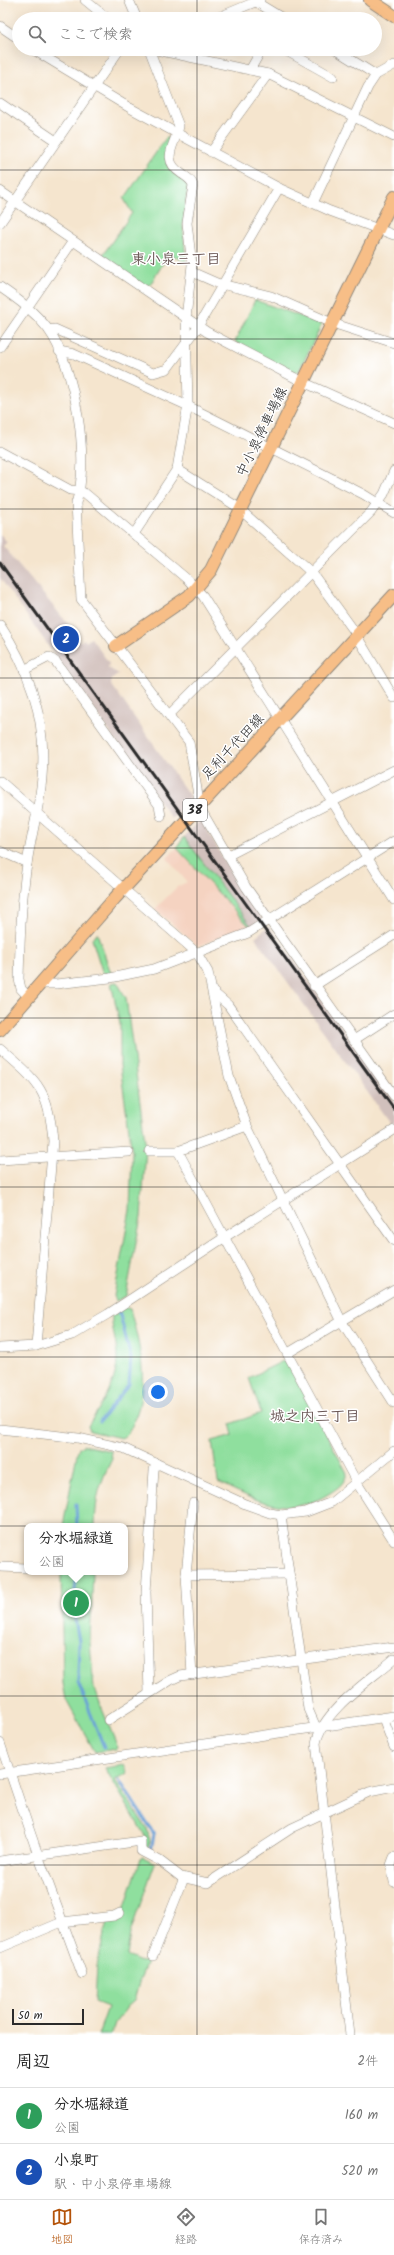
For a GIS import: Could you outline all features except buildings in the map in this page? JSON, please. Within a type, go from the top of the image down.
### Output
[{"type":"main road","points":[[370,0],[394,16]]},
{"type":"main road","name":"中小泉停車場線","points":[[116,646],[176,605],[197,588],[218,559],[394,197]]},
{"type":"main road","name":"足利千代田線","points":[[0,1030],[28,996],[123,889],[394,595]]},
{"type":"street","points":[[85,0],[100,12]]},
{"type":"street","points":[[129,0],[134,12]]},
{"type":"street","points":[[231,12],[258,1],[273,12]]},
{"type":"street","points":[[0,26],[12,35]]},
{"type":"street","points":[[43,56],[93,87],[279,188],[394,235]]},
{"type":"street","points":[[0,223],[115,56]]},
{"type":"street","points":[[134,534],[177,469],[188,406],[186,318],[192,272],[187,223],[193,185],[190,180],[175,169],[171,160],[171,146],[179,126],[151,56]]},
{"type":"street","points":[[185,56],[268,74],[394,137]]},
{"type":"street","points":[[250,70],[258,56]]},
{"type":"street","points":[[296,56],[333,77]]},
{"type":"street","points":[[345,56],[376,75]]},
{"type":"street","points":[[313,203],[368,87],[376,75],[394,65]]},
{"type":"street","points":[[211,152],[268,74]]},
{"type":"street","points":[[0,103],[56,141]]},
{"type":"street","points":[[49,330],[55,329],[153,373],[159,373],[167,369],[198,326],[279,188]]},
{"type":"street","points":[[0,192],[198,326],[303,382],[394,423]]},
{"type":"street","points":[[0,347],[73,241]]},
{"type":"street","points":[[192,272],[223,285],[271,296],[332,323],[394,343]]},
{"type":"street","points":[[0,287],[28,306],[49,330],[59,351],[73,390],[81,432],[80,491],[76,503],[80,597],[169,715],[190,746],[200,804],[209,825],[227,856],[314,986],[394,1096]]},
{"type":"street","points":[[59,351],[74,354],[100,365],[188,406],[378,503],[394,513]]},
{"type":"street","points":[[100,365],[104,351]]},
{"type":"street","points":[[0,452],[70,490],[80,491],[134,534],[197,588],[394,900]]},
{"type":"street","points":[[177,469],[241,510],[312,573],[357,636],[394,698]]},
{"type":"street","points":[[169,715],[312,573],[378,503],[394,471]]},
{"type":"street","points":[[0,625],[24,670],[35,701],[43,749],[42,778],[27,863],[22,902],[19,979],[20,989],[28,996]]},
{"type":"street","points":[[24,670],[49,657],[56,662],[159,805],[161,816]]},
{"type":"street","points":[[227,856],[394,770]]},
{"type":"street","points":[[0,781],[197,953],[208,972],[229,1076],[246,1126],[342,1322],[394,1403]]},
{"type":"street","points":[[41,982],[44,984],[56,984],[118,977],[154,968],[248,933],[368,859],[394,841]]},
{"type":"street","points":[[0,851],[27,863]]},
{"type":"street","points":[[314,986],[394,935]]},
{"type":"street","points":[[213,992],[228,1005],[341,1163],[394,1241]]},
{"type":"street","points":[[354,1040],[394,1014]]},
{"type":"street","points":[[0,1048],[29,1073],[40,1087],[48,1105],[51,1120],[51,1157],[36,1346]]},
{"type":"street","points":[[149,1151],[178,1151],[246,1126]]},
{"type":"street","points":[[0,1348],[36,1346],[55,1342],[87,1327],[224,1237],[394,1130]]},
{"type":"street","points":[[178,1151],[357,1483],[394,1541]]},
{"type":"street","points":[[0,1160],[129,1152]]},
{"type":"street","points":[[288,1353],[394,1290]]},
{"type":"street","points":[[0,1429],[78,1438],[110,1444],[131,1451],[245,1504],[270,1513],[281,1515],[295,1514],[318,1508],[332,1502],[357,1483],[394,1451]]},
{"type":"street","points":[[149,1693],[146,1575],[154,1470],[156,1463]]},
{"type":"street","points":[[192,1675],[186,1575],[193,1503]]},
{"type":"street","points":[[281,1515],[300,1660],[309,1714],[319,1727]]},
{"type":"street","points":[[0,1568],[24,1568]]},
{"type":"street","points":[[186,1575],[288,1574]]},
{"type":"street","points":[[108,1720],[171,1680],[192,1675],[394,1647]]},
{"type":"street","points":[[350,2035],[316,1752],[318,1734],[319,1727],[338,1707],[394,1659]]},
{"type":"street","points":[[0,1774],[394,1716]]},
{"type":"street","points":[[383,1718],[394,1747]]},
{"type":"street","points":[[0,1744],[38,1856],[82,1974]]},
{"type":"street","points":[[0,1861],[142,1841],[141,1851],[156,1859],[184,1878],[210,1883],[292,1828],[369,1792],[394,1787]]},
{"type":"street","points":[[394,1857],[391,1865],[394,1882]]},
{"type":"street","points":[[153,1956],[184,1878]]},
{"type":"street","points":[[0,1948],[62,1922],[114,1916],[120,1913]]},
{"type":"shaded area","points":[[0,534],[7,542],[3,546],[73,630],[70,633],[75,640],[77,638],[80,642],[84,639],[86,642],[91,638],[109,663],[108,668],[119,674],[112,679],[111,684],[191,798],[172,819],[0,578]]},
{"type":"shaded area","points":[[201,819],[237,883],[262,918],[259,922],[251,926],[184,837]]},
{"type":"shaded area","points":[[177,848],[249,926],[198,946],[155,909],[177,887],[187,882],[167,858]]},
{"type":"shaded area","points":[[269,926],[394,1100],[394,1126],[392,1126],[255,937]]},
{"type":"green space","points":[[166,138],[169,138],[166,154],[168,165],[175,174],[188,183],[183,225],[186,262],[169,254],[148,288],[102,256],[132,213],[124,199]]},
{"type":"green space","points":[[255,300],[322,324],[299,371],[293,373],[235,342]]},
{"type":"green space","points":[[184,837],[251,926],[249,926],[177,848]]},
{"type":"green space","points":[[97,933],[111,973],[103,974],[92,939]]},
{"type":"green space","points":[[117,982],[126,998],[146,1148],[141,1217],[126,1296],[116,1301],[114,1296],[130,1210],[132,1152],[120,1065],[120,1024],[111,983]]},
{"type":"green space","points":[[123,1307],[130,1309],[137,1337],[142,1365],[142,1393],[139,1407],[131,1429],[124,1437],[121,1438],[90,1431],[88,1426],[108,1393],[115,1375],[117,1356],[112,1326],[112,1316]]},
{"type":"green space","points":[[283,1361],[287,1361],[347,1473],[341,1485],[336,1489],[315,1501],[301,1505],[287,1506],[260,1501],[218,1482],[212,1441],[233,1435],[230,1424],[261,1413],[249,1378]]},
{"type":"green space","points":[[83,1445],[111,1451],[112,1459],[99,1491],[95,1523],[64,1523],[79,1448]]},
{"type":"green space","points":[[61,1575],[93,1575],[90,1642],[94,1689],[118,1748],[117,1749],[95,1752],[66,1700],[63,1683]]},
{"type":"green space","points":[[124,1765],[128,1773],[115,1780],[147,1829],[150,1841],[147,1850],[144,1848],[145,1836],[105,1768]]},
{"type":"green space","points":[[143,1857],[155,1863],[130,1933],[127,1956],[141,1962],[148,1960],[140,1979],[134,2001],[128,2006],[115,2023],[111,2035],[98,2035],[108,2007],[95,2002],[97,1966],[107,1921],[122,1916],[141,1858]]},
{"type":"waterway","points":[[100,1421],[129,1384],[131,1358],[119,1311]]},
{"type":"waterway","points":[[76,1504],[77,1523]]},
{"type":"waterway","points":[[77,1575],[73,1608],[79,1641],[78,1682],[104,1747]]},
{"type":"waterway","points":[[119,1780],[154,1834],[151,1851]]},
{"type":"railway","points":[[0,563],[394,1109]]},
{"type":"place","name":"小泉町","points":[[66,639]]},
{"type":"place","name":"分水堀緑道","points":[[76,1603]]},
{"type":"district","name":"東小泉三丁目","points":[[176,260]]},
{"type":"district","name":"城之内三丁目","points":[[315,1417]]}]
